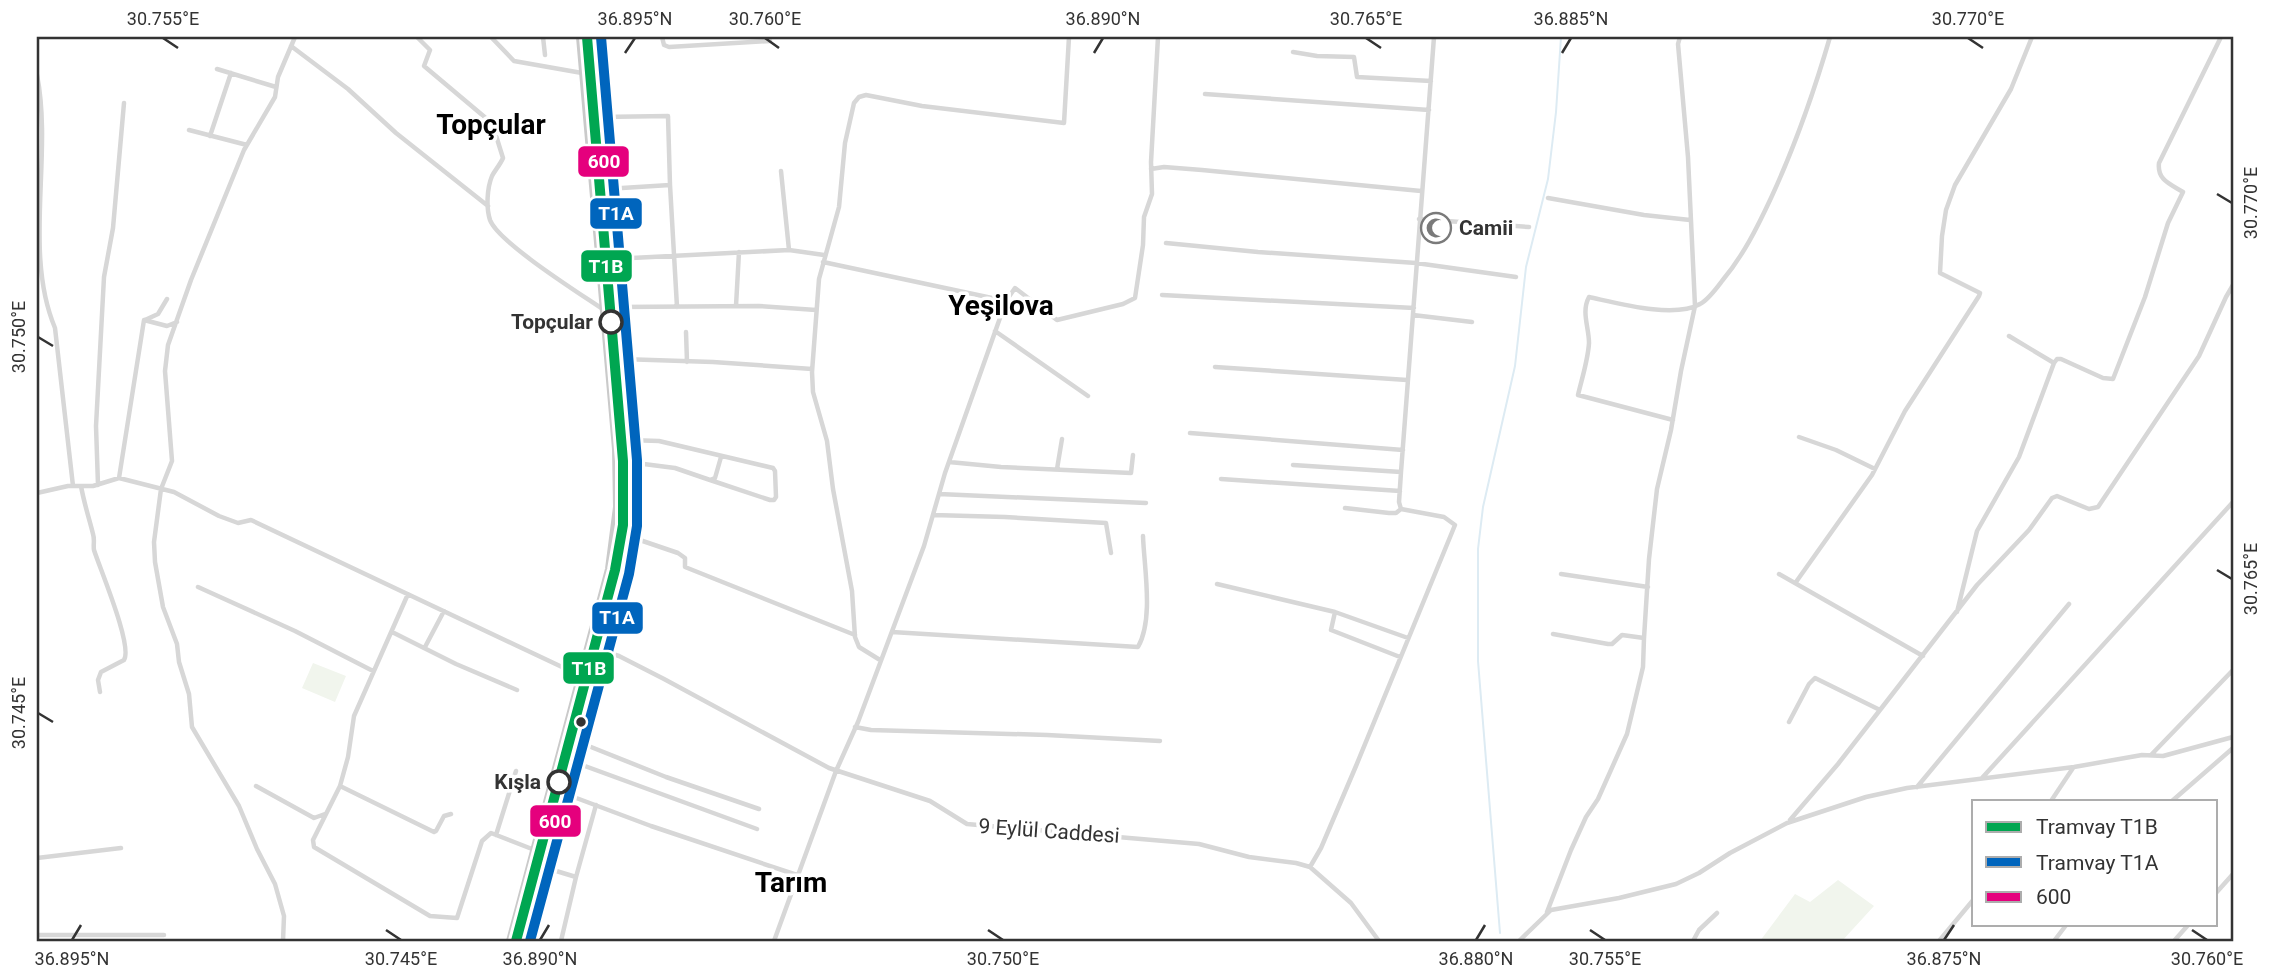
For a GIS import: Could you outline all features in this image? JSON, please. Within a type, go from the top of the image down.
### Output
[{"type":"main road","points":[[509,941],[608,569],[616,507],[615,449],[579,37]]},
{"type":"main road","points":[[521,941],[563,793],[628,536],[628,440],[593,37]]},
{"type":"street","points":[[283,941],[284,915],[275,884],[239,806],[192,727],[189,694],[179,662],[177,644],[163,607],[154,542],[161,489],[172,461],[165,371],[168,345],[191,280],[247,145],[275,97],[278,77],[295,37]]},
{"type":"street","points":[[417,37],[430,50],[424,66],[493,126],[503,158],[493,174],[488,197],[490,219],[510,242],[601,308]]},
{"type":"street","points":[[491,37],[514,61],[582,73]]},
{"type":"street","points":[[543,37],[545,55]]},
{"type":"street","points":[[662,37],[664,45],[668,47],[770,41]]},
{"type":"street","points":[[880,660],[859,647],[855,635],[852,591],[827,441],[813,392],[816,310],[823,258],[839,206],[845,143],[854,103],[859,97],[866,95],[922,106],[1064,122],[1069,37]]},
{"type":"street","points":[[774,941],[836,771],[892,632],[1006,301],[1015,288],[1057,320],[1123,304],[1135,298],[1144,217],[1151,202],[1158,37]]},
{"type":"street","points":[[1401,509],[1407,380],[1434,37]]},
{"type":"street","points":[[1547,913],[1571,850],[1586,817],[1598,799],[1627,734],[1643,667],[1657,489],[1695,306],[1678,44],[1680,37]]},
{"type":"street","points":[[1673,420],[1578,395],[1589,345],[1586,304],[1589,297],[1633,306],[1674,310],[1700,304],[1713,292],[1749,243],[1797,138],[1830,37]]},
{"type":"street","points":[[1796,582],[1875,469],[1905,411],[1979,296],[1980,293],[1940,273],[1946,211],[1955,186],[2011,89],[2032,37]]},
{"type":"street","points":[[1957,612],[1977,531],[2019,457],[2054,363],[2061,359],[2103,378],[2113,379],[2145,297],[2168,223],[2183,192],[2162,179],[2158,171],[2159,163],[2221,37]]},
{"type":"street","points":[[291,46],[338,81],[396,133],[489,207]]},
{"type":"street","points":[[1293,52],[1354,57],[1357,77],[1430,81]]},
{"type":"street","points":[[217,69],[276,87]]},
{"type":"street","points":[[210,136],[231,73]]},
{"type":"street","points":[[37,75],[42,162],[41,270],[49,314],[55,328],[73,486]]},
{"type":"street","points":[[1205,94],[1429,110]]},
{"type":"street","points":[[98,485],[96,426],[104,276],[113,228],[124,103]]},
{"type":"street","points":[[600,117],[668,116],[677,307]]},
{"type":"street","points":[[189,130],[247,145]]},
{"type":"street","points":[[1151,169],[1164,167],[1202,170],[1421,191]]},
{"type":"street","points":[[782,171],[789,250]]},
{"type":"street","points":[[606,189],[670,185]]},
{"type":"street","points":[[1548,198],[1644,215],[1690,220]]},
{"type":"street","points":[[1419,219],[1529,227]]},
{"type":"street","points":[[1166,243],[1416,263],[1516,277]]},
{"type":"street","points":[[612,259],[789,250],[1006,301]]},
{"type":"street","points":[[736,306],[739,252]]},
{"type":"street","points":[[1787,823],[1838,764],[1977,585],[2029,530],[2052,498],[2061,496],[2089,509],[2098,507],[2199,356],[2233,285]]},
{"type":"street","points":[[1162,295],[1414,308]]},
{"type":"street","points":[[144,320],[158,314],[167,299]]},
{"type":"street","points":[[616,307],[736,306],[816,310]]},
{"type":"street","points":[[1413,315],[1472,322]]},
{"type":"street","points":[[144,320],[167,326],[177,322]]},
{"type":"street","points":[[119,478],[144,320]]},
{"type":"street","points":[[995,331],[1088,396]]},
{"type":"street","points":[[686,332],[687,362]]},
{"type":"street","points":[[2009,336],[2054,363]]},
{"type":"street","points":[[621,359],[812,369]]},
{"type":"street","points":[[1215,368],[1407,380]]},
{"type":"street","points":[[1190,433],[1403,450]]},
{"type":"street","points":[[1799,437],[1836,450],[1875,469]]},
{"type":"street","points":[[1057,470],[1062,439]]},
{"type":"street","points":[[628,440],[659,441],[773,468],[776,497],[770,500],[675,468],[628,462]]},
{"type":"street","points":[[949,462],[1131,472],[1133,455]]},
{"type":"street","points":[[710,480],[718,474],[721,457]]},
{"type":"street","points":[[1293,465],[1401,472]]},
{"type":"street","points":[[37,493],[73,486],[98,485],[119,478],[174,492],[238,523],[251,520],[579,675]]},
{"type":"street","points":[[1221,479],[1400,491]]},
{"type":"street","points":[[81,486],[94,539],[93,548],[127,649],[124,660],[101,672],[98,680],[100,691]]},
{"type":"street","points":[[939,494],[1146,503]]},
{"type":"street","points":[[1982,779],[2233,502]]},
{"type":"street","points":[[1310,867],[1321,848],[1455,525],[1444,517],[1401,509],[1390,513],[1345,508]]},
{"type":"street","points":[[933,515],[1005,516],[1106,523],[1111,553]]},
{"type":"street","points":[[628,536],[678,553],[684,558],[685,568],[855,635]]},
{"type":"street","points":[[892,632],[1138,647],[1143,633],[1148,590],[1143,536]]},
{"type":"street","points":[[1561,574],[1648,587]]},
{"type":"street","points":[[1779,574],[1923,656]]},
{"type":"street","points":[[1217,584],[1335,612],[1408,638]]},
{"type":"street","points":[[198,587],[295,631],[373,671]]},
{"type":"street","points":[[408,594],[398,611],[397,623],[354,716],[348,757],[340,786],[313,840],[314,847],[430,916],[457,918],[482,841],[491,833],[532,849]]},
{"type":"street","points":[[1917,787],[2068,604]]},
{"type":"street","points":[[425,648],[444,611]]},
{"type":"street","points":[[1335,612],[1331,630],[1400,657]]},
{"type":"street","points":[[392,632],[517,690]]},
{"type":"street","points":[[1553,634],[1608,644],[1612,644],[1622,635],[1644,638]]},
{"type":"street","name":"9 Eylül Caddesi","points":[[598,650],[619,656],[664,678],[836,771],[930,801],[967,824],[1199,844],[1249,857],[1310,867],[1352,903],[1379,941]]},
{"type":"street","points":[[2151,756],[2233,670]]},
{"type":"street","points":[[1789,722],[1809,684],[1815,678],[1880,710]]},
{"type":"street","points":[[855,727],[871,730],[1160,741]]},
{"type":"street","points":[[1520,941],[1547,913],[1563,906],[1619,898],[1676,884],[1787,823],[1866,797],[1917,787],[2074,767],[2142,755],[2162,757],[2233,737]]},
{"type":"street","points":[[574,741],[759,809]]},
{"type":"street","points":[[2173,800],[2233,748]]},
{"type":"street","points":[[570,760],[757,829]]},
{"type":"street","points":[[2052,800],[2074,767]]},
{"type":"street","points":[[496,835],[516,771]]},
{"type":"street","points":[[256,786],[314,818],[326,814]]},
{"type":"street","points":[[340,786],[434,832],[443,816],[451,814]]},
{"type":"street","points":[[563,793],[797,875]]},
{"type":"street","points":[[561,941],[596,805]]},
{"type":"street","points":[[37,858],[121,848]]},
{"type":"street","points":[[543,867],[576,877]]},
{"type":"street","points":[[2218,891],[2233,874]]},
{"type":"street","points":[[1939,941],[1972,901]]},
{"type":"street","points":[[1693,941],[1699,930],[1717,913]]},
{"type":"street","points":[[2054,941],[2065,926]]},
{"type":"street","points":[[2174,941],[2187,926]]},
{"type":"street","points":[[37,934],[164,935]]},
{"type":"shaded area","points":[[313,663],[346,676],[335,702],[302,688]]},
{"type":"shaded area","points":[[1838,880],[1874,906],[1842,941],[1760,941],[1795,894],[1810,902]]},
{"type":"waterway","points":[[1500,933],[1478,661],[1478,549],[1483,507],[1515,366],[1526,267],[1548,179],[1561,37]]},
{"type":"tram line","name":"T1B","points":[[516,941],[615,570],[623,525],[623,461],[587,37]]},
{"type":"tram line","name":"T1A","points":[[530,941],[629,574],[637,526],[637,460],[601,37]]},
{"type":"transit line","name":"600","points":[[521,941],[622,567],[629,517],[628,440],[593,37]]},
{"type":"place","name":"Camii","points":[[1436,228]]},
{"type":"place","name":"Topçular","points":[[611,322]]},
{"type":"place","name":"Kışla","points":[[559,782]]},
{"type":"district","name":"Topçular","points":[[491,124]]},
{"type":"district","name":"Yeşilova","points":[[1001,305]]},
{"type":"district","name":"Tarım","points":[[791,882]]}]
